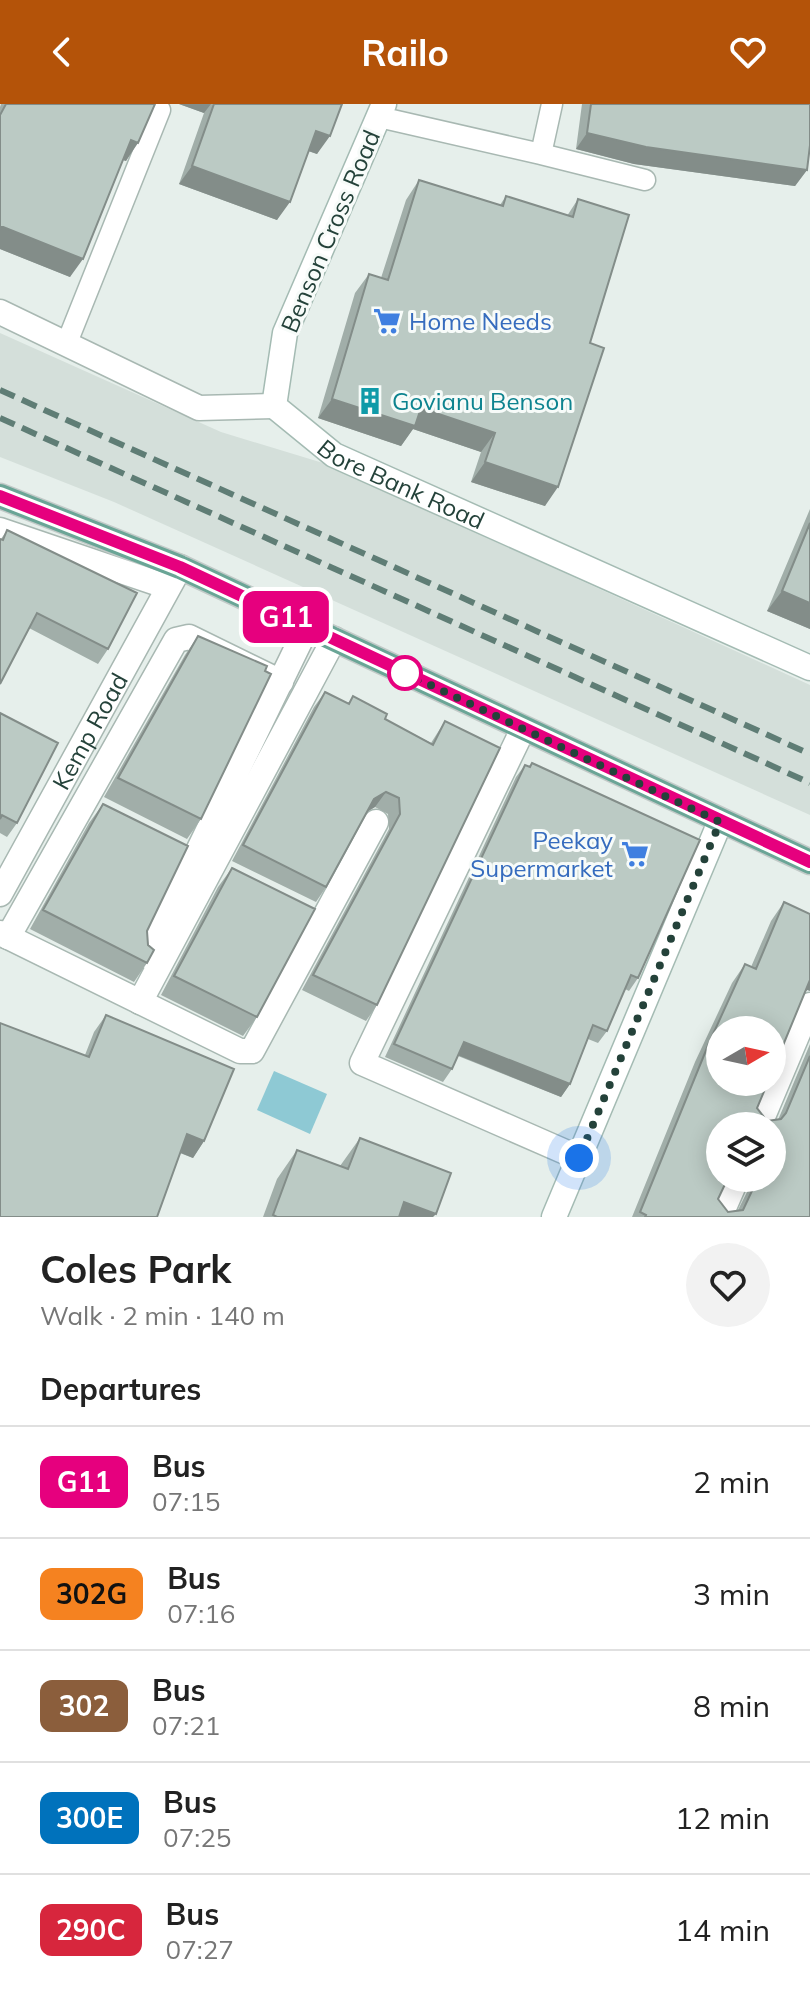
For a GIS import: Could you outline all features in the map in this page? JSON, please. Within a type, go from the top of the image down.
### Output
[{"type":"main road","points":[[0,496],[174,577],[334,639],[810,862]]},
{"type":"street","name":"Benson Cross Road","points":[[274,406],[285,333],[382,110]]},
{"type":"street","points":[[0,312],[199,408],[274,406]]},
{"type":"street","name":"Bore Bank Road","points":[[274,406],[334,455],[810,668]]},
{"type":"street","points":[[0,530],[174,577]]},
{"type":"street","name":"Kemp Road","points":[[0,894],[174,577]]},
{"type":"street","points":[[134,999],[203,862],[307,627]]},
{"type":"street","points":[[281,682],[189,637],[176,640],[84,804],[4,935],[240,1051],[252,1051],[376,822]]},
{"type":"street","points":[[203,862],[334,639]]},
{"type":"street","points":[[523,729],[362,1063],[579,1158]]},
{"type":"street","points":[[84,804],[112,818]]},
{"type":"street","points":[[554,1217],[720,822]]},
{"type":"street","points":[[167,845],[240,881]]},
{"type":"street","points":[[295,908],[322,922]]},
{"type":"street","points":[[765,1112],[810,1005]]},
{"type":"street","points":[[720,1217],[731,1192]]},
{"type":"lane","points":[[541,154],[552,104]]},
{"type":"lane","points":[[66,345],[160,110]]},
{"type":"lane","points":[[382,110],[645,180]]},
{"type":"shaded area","points":[[0,333],[221,432],[323,463],[810,685],[810,815],[114,502],[0,457]]},
{"type":"water","points":[[274,1071],[327,1094],[310,1134],[257,1110]]},
{"type":"building","points":[[6,104],[155,104],[138,143],[131,140],[83,259],[1,226],[0,230],[0,115]]},
{"type":"building","points":[[214,104],[342,104],[330,136],[316,131],[290,202],[192,166]]},
{"type":"building","points":[[591,104],[810,104],[807,170],[646,147],[587,133]]},
{"type":"building","points":[[419,180],[503,206],[506,196],[573,217],[578,199],[629,215],[590,343],[604,348],[558,487],[485,462],[495,433],[421,408],[415,426],[332,399],[369,274],[388,280]]},
{"type":"building","points":[[810,523],[810,603],[782,591]]},
{"type":"building","points":[[7,530],[137,593],[108,649],[37,613],[0,684],[0,539],[3,540]]},
{"type":"building","points":[[198,636],[267,666],[265,671],[271,674],[201,819],[118,778]]},
{"type":"building","points":[[325,692],[349,704],[353,696],[387,714],[385,719],[433,745],[445,721],[500,748],[377,1005],[313,975],[400,814],[399,798],[386,792],[374,799],[326,887],[243,845]]},
{"type":"building","points":[[0,713],[58,743],[17,823],[2,815],[0,819]]},
{"type":"building","points":[[532,763],[700,840],[638,978],[631,975],[607,1031],[593,1025],[570,1084],[464,1042],[452,1069],[394,1044],[525,765],[530,767]]},
{"type":"building","points":[[103,804],[188,846],[147,931],[148,945],[154,950],[147,963],[43,910]]},
{"type":"building","points":[[232,868],[315,909],[257,1017],[174,976]]},
{"type":"building","points":[[784,902],[810,914],[810,980],[786,1038],[786,1016],[721,1016],[745,964],[756,969]]},
{"type":"building","points":[[106,1015],[234,1069],[204,1141],[187,1134],[157,1217],[0,1217],[0,1023],[89,1057]]},
{"type":"building","points":[[706,1050],[706,1096],[762,1096],[757,1108],[760,1112],[706,1112],[706,1192],[721,1192],[718,1199],[728,1212],[743,1210],[751,1192],[786,1192],[786,1113],[810,1056],[810,1217],[645,1217],[640,1212]]},
{"type":"building","points":[[360,1138],[451,1173],[436,1214],[404,1202],[399,1217],[273,1215],[297,1150],[348,1169]]},
{"type":"railway","points":[[0,390],[810,754]]},
{"type":"railway","points":[[0,418],[810,783]]},
{"type":"bus line","name":"G11","points":[[0,496],[180,567],[810,862]]},
{"type":"place","name":"Home Needs","points":[[387,321]]},
{"type":"place","name":"Govianu Benson","points":[[370,401]]},
{"type":"place","name":"Peekay Supermarket","points":[[635,854]]},
{"type":"route","points":[[405,673],[720,822],[579,1158]]}]
